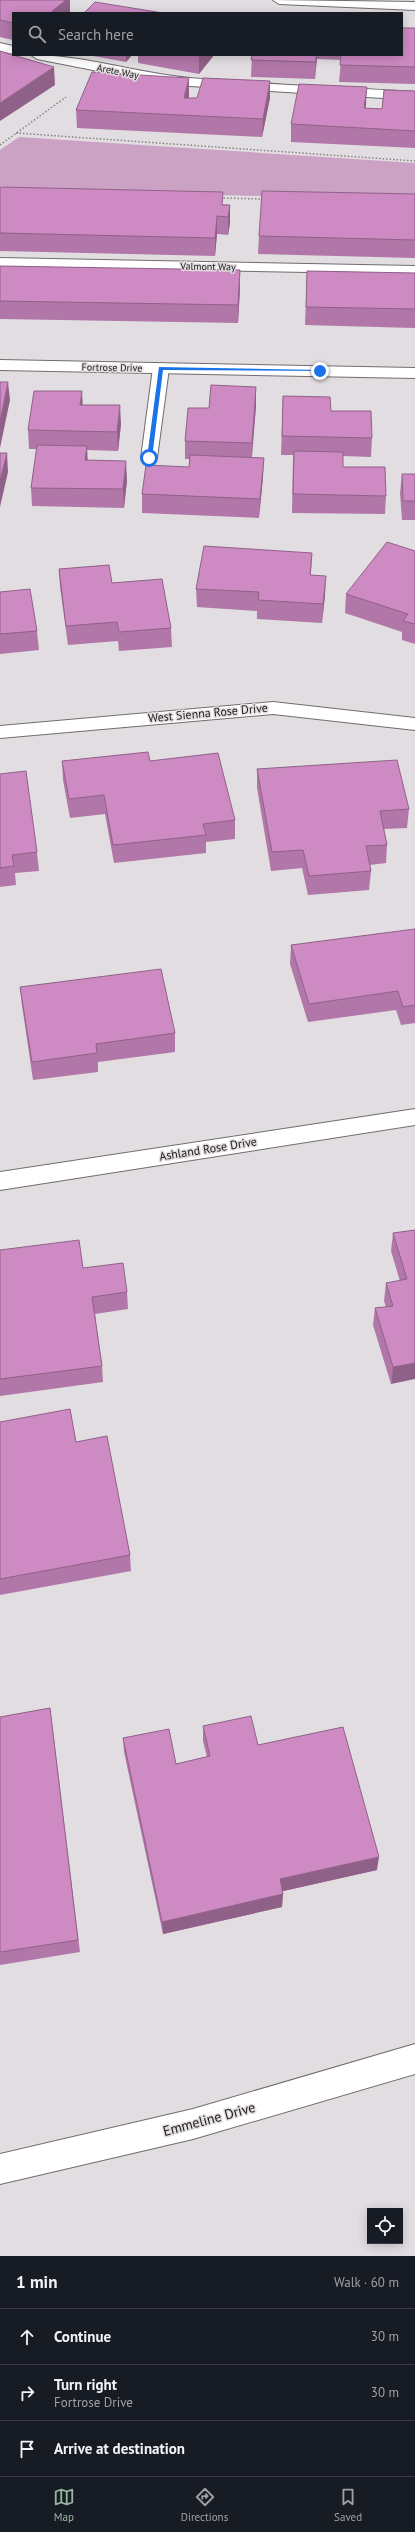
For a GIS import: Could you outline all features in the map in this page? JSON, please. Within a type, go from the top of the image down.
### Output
[{"type":"street","points":[[279,0],[415,6]]},
{"type":"street","points":[[0,48],[12,50]]},
{"type":"street","name":"Arete Way","points":[[42,56],[178,81],[415,96]]},
{"type":"street","name":"Valmont Way","points":[[0,262],[415,270]]},
{"type":"street","name":"Fortrose Drive","points":[[0,365],[415,373]]},
{"type":"street","points":[[149,458],[161,368]]},
{"type":"street","name":"West Sienna Rose Drive","points":[[0,732],[273,708],[415,724]]},
{"type":"street","name":"Ashland Rose Drive","points":[[0,1181],[415,1117]]},
{"type":"street","name":"Emmeline Drive","points":[[0,2169],[193,2124],[415,2059]]},
{"type":"path","points":[[0,145],[66,97]]},
{"type":"path","points":[[16,133],[415,161]]},
{"type":"path","points":[[219,198],[266,199]]},
{"type":"shaded area","points":[[19,137],[415,163],[415,200],[28,190],[0,186],[0,150]]},
{"type":"building","points":[[0,0],[66,0],[51,12],[12,12],[12,23],[0,20]]},
{"type":"building","points":[[95,2],[157,12],[85,12]]},
{"type":"building","points":[[403,28],[415,28],[415,67],[340,65],[341,56],[403,56]]},
{"type":"building","points":[[0,51],[12,55],[12,56],[54,67],[0,103]]},
{"type":"building","points":[[252,56],[316,56],[316,62],[251,60]]},
{"type":"building","points":[[92,72],[189,78],[184,98],[197,98],[203,78],[270,81],[263,119],[76,110]]},
{"type":"building","points":[[299,84],[367,87],[364,108],[382,109],[384,90],[415,91],[415,131],[291,124]]},
{"type":"building","points":[[0,187],[223,192],[222,205],[230,205],[228,217],[217,216],[215,238],[0,233]]},
{"type":"building","points":[[262,191],[415,194],[415,240],[259,236]]},
{"type":"building","points":[[0,266],[240,270],[238,305],[0,301]]},
{"type":"building","points":[[307,271],[415,273],[415,309],[306,307]]},
{"type":"building","points":[[0,382],[8,382],[0,422]]},
{"type":"building","points":[[211,385],[256,387],[252,443],[185,441],[188,408],[209,408]]},
{"type":"building","points":[[34,391],[82,391],[80,405],[120,405],[117,432],[28,430]]},
{"type":"building","points":[[283,396],[330,397],[331,411],[371,411],[372,438],[282,436]]},
{"type":"building","points":[[37,445],[87,446],[85,460],[126,461],[123,489],[31,488]]},
{"type":"building","points":[[294,451],[343,452],[343,467],[385,467],[386,496],[293,494]]},
{"type":"building","points":[[0,453],[7,453],[0,481]]},
{"type":"building","points":[[190,455],[264,458],[260,499],[142,494],[146,465],[189,467]]},
{"type":"building","points":[[402,474],[415,474],[415,501],[403,501]]},
{"type":"building","points":[[387,542],[415,551],[415,624],[403,621],[408,614],[346,594]]},
{"type":"building","points":[[204,546],[312,553],[310,575],[326,576],[323,604],[258,600],[259,592],[196,589]]},
{"type":"building","points":[[109,565],[112,583],[162,579],[171,628],[119,632],[117,622],[66,626],[59,569]]},
{"type":"building","points":[[30,589],[37,631],[0,634],[0,592]]},
{"type":"building","points":[[148,752],[150,761],[218,753],[235,820],[203,824],[206,835],[113,845],[104,795],[69,799],[62,761]]},
{"type":"building","points":[[397,760],[409,809],[380,811],[387,845],[366,846],[371,871],[309,876],[303,850],[272,852],[257,769]]},
{"type":"building","points":[[26,771],[37,852],[12,855],[14,866],[0,868],[0,774]]},
{"type":"building","points":[[415,929],[415,1005],[403,1007],[398,991],[309,1004],[291,945]]},
{"type":"building","points":[[161,969],[175,1033],[96,1044],[97,1053],[32,1062],[20,987]]},
{"type":"building","points":[[415,1230],[415,1363],[393,1367],[375,1308],[393,1306],[386,1283],[407,1279],[393,1233]]},
{"type":"building","points":[[79,1240],[83,1268],[123,1263],[127,1292],[92,1297],[102,1366],[0,1379],[0,1250]]},
{"type":"building","points":[[70,1409],[76,1442],[107,1436],[130,1555],[0,1579],[0,1422]]},
{"type":"building","points":[[50,1708],[78,1940],[0,1952],[0,1717]]},
{"type":"building","points":[[251,1716],[258,1745],[343,1727],[379,1857],[280,1879],[283,1894],[162,1922],[123,1738],[169,1729],[176,1764],[210,1756],[203,1726]]},
{"type":"route","points":[[149,458],[161,368],[320,371]]}]
